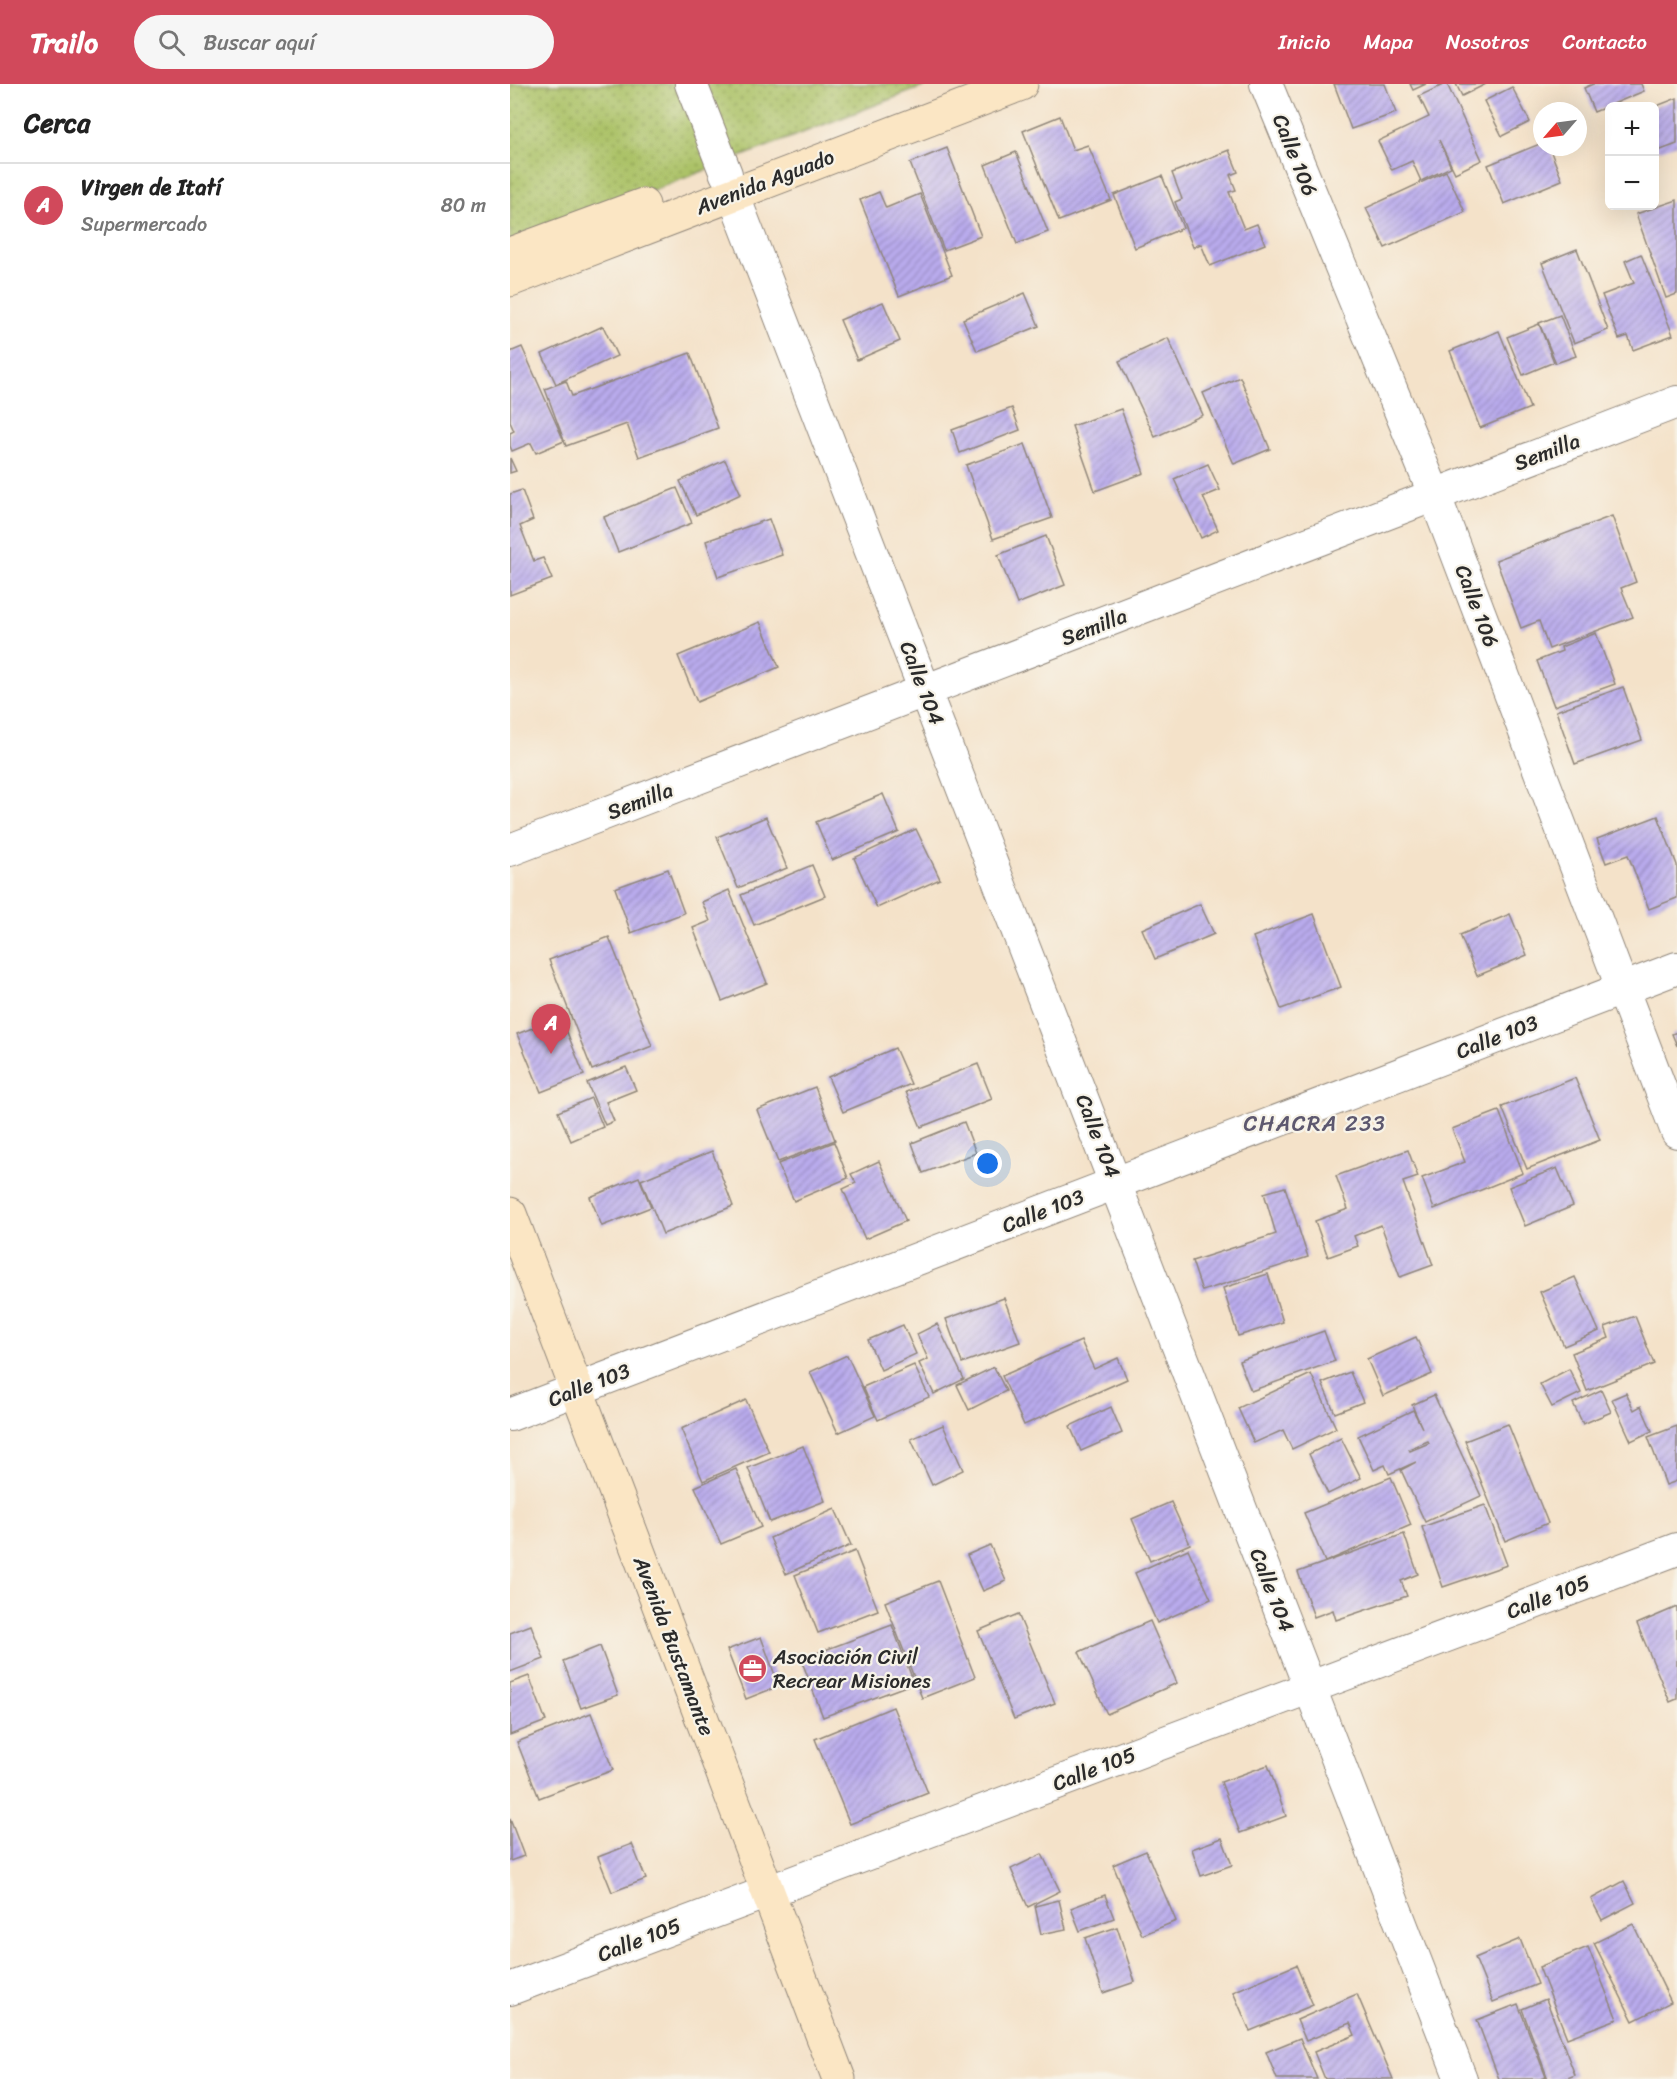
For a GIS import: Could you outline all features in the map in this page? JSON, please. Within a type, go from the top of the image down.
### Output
[{"type":"main road","name":"Avenida Aguado","points":[[510,280],[959,84]]},
{"type":"main road","name":"Avenida Aguado","points":[[510,254],[729,184],[1021,84]]},
{"type":"main road","name":"Avenida Bustamante","points":[[510,1214],[839,2079]]},
{"type":"street","name":"Calle 104","points":[[691,84],[1461,2079]]},
{"type":"street","name":"Calle 106","points":[[1266,84],[1435,496],[1677,1132]]},
{"type":"street","name":"Semilla","points":[[510,850],[1677,402]]},
{"type":"street","name":"Calle 103","points":[[510,1415],[1677,968]]},
{"type":"street","name":"Calle 105","points":[[510,1989],[1677,1549]]},
{"type":"green space","points":[[510,84],[930,84],[510,245]]},
{"type":"building","points":[[1334,84],[1385,84],[1396,113],[1351,129]]},
{"type":"building","points":[[1410,84],[1426,84],[1413,90]]},
{"type":"building","points":[[1445,84],[1482,160],[1455,173],[1439,140],[1451,167],[1421,181],[1412,161],[1392,170],[1378,141],[1429,117],[1419,96]]},
{"type":"building","points":[[1456,84],[1486,84],[1462,96]]},
{"type":"building","points":[[1593,84],[1641,84],[1644,91],[1618,102],[1605,102],[1605,107],[1594,112],[1584,88]]},
{"type":"building","points":[[1512,87],[1530,122],[1502,136],[1484,101]]},
{"type":"building","points":[[1677,98],[1677,144],[1659,151],[1659,105]]},
{"type":"building","points":[[1060,116],[1073,150],[1088,145],[1111,200],[1059,221],[1023,131]]},
{"type":"building","points":[[1533,147],[1533,156],[1553,156],[1562,180],[1504,204],[1488,165]]},
{"type":"building","points":[[947,148],[981,236],[944,250],[910,163]]},
{"type":"building","points":[[1229,150],[1238,172],[1230,175],[1236,190],[1229,192],[1244,229],[1257,224],[1265,244],[1210,266],[1201,244],[1193,247],[1175,202],[1182,199],[1172,173]]},
{"type":"building","points":[[1016,152],[1048,232],[1017,244],[985,165]]},
{"type":"building","points":[[1446,171],[1465,212],[1385,248],[1366,208]]},
{"type":"building","points":[[1162,176],[1183,228],[1135,248],[1114,195]]},
{"type":"building","points":[[879,192],[886,208],[920,194],[952,275],[899,296],[860,200]]},
{"type":"building","points":[[1677,200],[1677,294],[1666,298],[1636,214],[1648,210],[1659,210],[1659,206]]},
{"type":"building","points":[[1577,249],[1608,330],[1574,343],[1542,263]]},
{"type":"building","points":[[1641,254],[1673,335],[1633,350],[1628,336],[1619,339],[1602,295],[1634,283],[1625,261]]},
{"type":"building","points":[[1025,293],[1039,326],[977,351],[963,319]]},
{"type":"building","points":[[883,302],[900,341],[857,360],[840,320]]},
{"type":"building","points":[[1560,315],[1576,356],[1556,363],[1539,323]]},
{"type":"building","points":[[1539,324],[1554,362],[1523,375],[1507,337]]},
{"type":"building","points":[[603,326],[617,356],[556,384],[542,354]]},
{"type":"building","points":[[1499,331],[1530,408],[1480,428],[1450,351]]},
{"type":"building","points":[[1168,338],[1203,415],[1155,437],[1119,361]]},
{"type":"building","points":[[522,347],[564,441],[536,453],[531,443],[512,451],[510,446],[510,433],[514,431],[510,422],[510,352]]},
{"type":"building","points":[[690,353],[718,428],[639,457],[627,424],[566,446],[545,389],[566,381],[572,396]]},
{"type":"building","points":[[1240,377],[1270,449],[1234,464],[1203,393]]},
{"type":"building","points":[[1012,408],[1020,430],[960,453],[952,430]]},
{"type":"building","points":[[1121,409],[1144,473],[1095,491],[1072,426]]},
{"type":"building","points":[[1025,444],[1052,518],[993,539],[966,465]]},
{"type":"building","points":[[510,458],[516,471],[510,473]]},
{"type":"building","points":[[725,460],[741,494],[696,515],[680,481]]},
{"type":"building","points":[[1208,464],[1220,490],[1203,497],[1218,530],[1201,538],[1174,479]]},
{"type":"building","points":[[677,488],[692,523],[618,552],[604,517]]},
{"type":"building","points":[[522,490],[533,520],[520,526],[534,561],[543,558],[552,579],[510,595],[510,494]]},
{"type":"building","points":[[1612,516],[1636,582],[1621,588],[1633,617],[1549,649],[1539,621],[1521,628],[1496,560]]},
{"type":"building","points":[[769,519],[782,555],[718,577],[706,541]]},
{"type":"building","points":[[1046,536],[1065,585],[1017,604],[998,555]]},
{"type":"building","points":[[760,622],[779,667],[697,702],[678,656]]},
{"type":"building","points":[[1596,633],[1615,684],[1554,706],[1537,661],[1562,651],[1561,647]]},
{"type":"building","points":[[1623,687],[1642,740],[1575,764],[1556,711]]},
{"type":"building","points":[[883,794],[899,832],[832,860],[816,822]]},
{"type":"building","points":[[1658,816],[1677,865],[1677,898],[1649,909],[1628,855],[1606,863],[1597,839]]},
{"type":"building","points":[[766,817],[787,868],[738,888],[717,837]]},
{"type":"building","points":[[916,829],[940,879],[877,908],[854,858]]},
{"type":"building","points":[[812,865],[825,896],[754,925],[741,895]]},
{"type":"building","points":[[668,869],[684,913],[631,933],[615,888]]},
{"type":"building","points":[[729,890],[767,983],[722,1001],[693,928],[710,921],[702,902]]},
{"type":"building","points":[[1200,904],[1214,934],[1155,959],[1142,929]]},
{"type":"building","points":[[1314,914],[1341,987],[1281,1009],[1253,937]]},
{"type":"building","points":[[1510,914],[1527,955],[1477,976],[1460,935]]},
{"type":"building","points":[[609,937],[652,1046],[592,1070],[549,960]]},
{"type":"building","points":[[561,1017],[584,1075],[541,1092],[517,1034]]},
{"type":"building","points":[[1677,1032],[1677,1046],[1672,1034]]},
{"type":"building","points":[[895,1048],[911,1084],[843,1112],[828,1077]]},
{"type":"building","points":[[978,1064],[992,1099],[921,1127],[906,1092]]},
{"type":"building","points":[[626,1067],[636,1090],[606,1102],[614,1121],[605,1125],[587,1083]]},
{"type":"building","points":[[1575,1078],[1600,1140],[1527,1169],[1502,1107]]},
{"type":"building","points":[[815,1087],[835,1140],[778,1162],[757,1110]]},
{"type":"building","points":[[591,1098],[603,1127],[571,1141],[558,1112]]},
{"type":"building","points":[[1499,1111],[1523,1173],[1434,1209],[1422,1178],[1465,1162],[1452,1129]]},
{"type":"building","points":[[964,1122],[976,1153],[923,1173],[912,1143]]},
{"type":"building","points":[[834,1142],[848,1178],[794,1201],[778,1164]]},
{"type":"building","points":[[1408,1150],[1418,1177],[1403,1182],[1433,1265],[1400,1277],[1381,1225],[1354,1236],[1358,1246],[1328,1257],[1315,1221],[1348,1209],[1336,1176]]},
{"type":"building","points":[[712,1151],[733,1206],[663,1234],[641,1180]]},
{"type":"building","points":[[879,1161],[906,1221],[865,1239],[843,1189],[856,1183],[851,1174]]},
{"type":"building","points":[[1557,1168],[1573,1206],[1525,1226],[1509,1187]]},
{"type":"building","points":[[639,1177],[651,1207],[602,1226],[590,1197]]},
{"type":"building","points":[[1285,1187],[1308,1257],[1202,1291],[1192,1261],[1276,1234],[1264,1193]]},
{"type":"building","points":[[1268,1274],[1283,1322],[1238,1336],[1223,1288]]},
{"type":"building","points":[[1575,1277],[1599,1331],[1564,1346],[1540,1292]]},
{"type":"building","points":[[1004,1298],[1020,1342],[962,1363],[946,1319]]},
{"type":"building","points":[[1635,1316],[1654,1364],[1587,1391],[1572,1353],[1609,1338],[1605,1327]]},
{"type":"building","points":[[937,1324],[964,1379],[934,1394],[919,1363],[928,1359],[917,1334]]},
{"type":"building","points":[[903,1325],[916,1354],[881,1370],[868,1340]]},
{"type":"building","points":[[1324,1331],[1335,1361],[1251,1391],[1239,1361]]},
{"type":"building","points":[[1416,1337],[1432,1374],[1383,1396],[1367,1359]]},
{"type":"building","points":[[1081,1341],[1094,1369],[1118,1358],[1127,1379],[1024,1425],[1002,1376]]},
{"type":"building","points":[[847,1355],[875,1416],[838,1433],[810,1372]]},
{"type":"building","points":[[914,1365],[929,1397],[878,1420],[863,1387]]},
{"type":"building","points":[[994,1367],[1006,1391],[969,1410],[957,1385]]},
{"type":"building","points":[[1569,1369],[1581,1393],[1552,1407],[1540,1384]]},
{"type":"building","points":[[1350,1372],[1363,1402],[1335,1413],[1322,1383]]},
{"type":"building","points":[[1311,1374],[1336,1428],[1292,1449],[1283,1430],[1254,1443],[1238,1408]]},
{"type":"building","points":[[1601,1390],[1611,1412],[1583,1424],[1573,1403]]},
{"type":"building","points":[[1626,1393],[1634,1410],[1641,1406],[1652,1431],[1631,1441],[1612,1399]]},
{"type":"building","points":[[1434,1395],[1481,1496],[1425,1522],[1401,1470],[1416,1462],[1389,1474],[1385,1465],[1374,1470],[1358,1436],[1413,1410],[1422,1428],[1412,1405]],"holes":[[[1428,1441],[1429,1443],[1410,1451],[1409,1449]]]},
{"type":"building","points":[[746,1400],[769,1452],[703,1481],[681,1429]]},
{"type":"building","points":[[1111,1407],[1122,1433],[1081,1451],[1070,1426]]},
{"type":"building","points":[[1508,1424],[1548,1523],[1505,1541],[1465,1441]]},
{"type":"building","points":[[943,1425],[963,1470],[932,1485],[911,1439]]},
{"type":"building","points":[[1677,1426],[1677,1481],[1666,1485],[1648,1437]]},
{"type":"building","points":[[1341,1438],[1361,1478],[1328,1494],[1309,1454]]},
{"type":"building","points":[[803,1446],[825,1501],[770,1522],[748,1468]]},
{"type":"building","points":[[736,1469],[761,1527],[721,1544],[695,1487]]},
{"type":"building","points":[[1391,1477],[1411,1525],[1325,1562],[1304,1513]]},
{"type":"building","points":[[1171,1502],[1190,1544],[1150,1561],[1132,1519]]},
{"type":"building","points":[[1485,1505],[1507,1565],[1443,1587],[1422,1527]]},
{"type":"building","points":[[835,1509],[851,1545],[786,1574],[770,1538]]},
{"type":"building","points":[[1404,1534],[1418,1574],[1401,1581],[1407,1596],[1336,1620],[1333,1610],[1314,1617],[1298,1572]]},
{"type":"building","points":[[990,1545],[1006,1581],[983,1591],[967,1555]]},
{"type":"building","points":[[1188,1549],[1211,1599],[1157,1623],[1135,1573]]},
{"type":"building","points":[[855,1551],[878,1610],[818,1633],[795,1575]]},
{"type":"building","points":[[938,1581],[975,1677],[922,1698],[885,1602]]},
{"type":"building","points":[[1677,1607],[1677,1699],[1670,1702],[1637,1624]]},
{"type":"building","points":[[1018,1614],[1055,1703],[1014,1719],[978,1631]]},
{"type":"building","points":[[1150,1621],[1177,1683],[1107,1714],[1079,1652]]},
{"type":"building","points":[[531,1625],[544,1659],[510,1672],[510,1633]]},
{"type":"building","points":[[892,1625],[914,1683],[823,1717],[801,1659]]},
{"type":"building","points":[[761,1637],[779,1686],[746,1699],[727,1650]]},
{"type":"building","points":[[600,1646],[618,1695],[581,1708],[563,1661]]},
{"type":"building","points":[[529,1676],[546,1721],[510,1735],[510,1683]]},
{"type":"building","points":[[893,1707],[928,1793],[850,1824],[815,1739]]},
{"type":"building","points":[[591,1713],[613,1770],[539,1798],[517,1742]]},
{"type":"building","points":[[1268,1765],[1286,1816],[1240,1833],[1221,1782]]},
{"type":"building","points":[[510,1819],[524,1856],[510,1861]]},
{"type":"building","points":[[1222,1838],[1232,1865],[1201,1876],[1192,1849]]},
{"type":"building","points":[[632,1844],[646,1879],[612,1892],[598,1857]]},
{"type":"building","points":[[1146,1851],[1176,1921],[1142,1935],[1113,1865]]},
{"type":"building","points":[[1042,1854],[1060,1891],[1028,1907],[1011,1869]]},
{"type":"building","points":[[1624,1881],[1635,1903],[1602,1920],[1591,1899]]},
{"type":"building","points":[[1105,1895],[1114,1918],[1080,1931],[1071,1908]]},
{"type":"building","points":[[1059,1900],[1066,1929],[1041,1934],[1035,1906]]},
{"type":"building","points":[[1633,1924],[1671,2002],[1633,2021],[1594,1943]]},
{"type":"building","points":[[1117,1927],[1135,1982],[1103,1993],[1085,1938]]},
{"type":"building","points":[[1520,1939],[1538,1984],[1493,2002],[1475,1958]]},
{"type":"building","points":[[1588,1947],[1617,2019],[1567,2038],[1539,1967]]},
{"type":"building","points":[[1296,1965],[1313,2005],[1250,2031],[1233,1992]]},
{"type":"building","points":[[1357,1994],[1393,2079],[1325,2079],[1314,2052],[1355,2035],[1350,2023],[1306,2041],[1297,2020]]},
{"type":"building","points":[[1546,1999],[1575,2075],[1565,2079],[1548,2079],[1522,2009]]},
{"type":"building","points":[[1518,2004],[1546,2077],[1499,2079],[1477,2020]]},
{"type":"building","points":[[1300,2038],[1317,2079],[1277,2079],[1266,2052]]},
{"type":"place","name":"Virgen de Itatí","points":[[551,1054]]},
{"type":"place","name":"Asociación Civil Recrear Misiones","points":[[752,1669]]},
{"type":"district","name":"CHACRA 233","points":[[1315,1123]]}]
